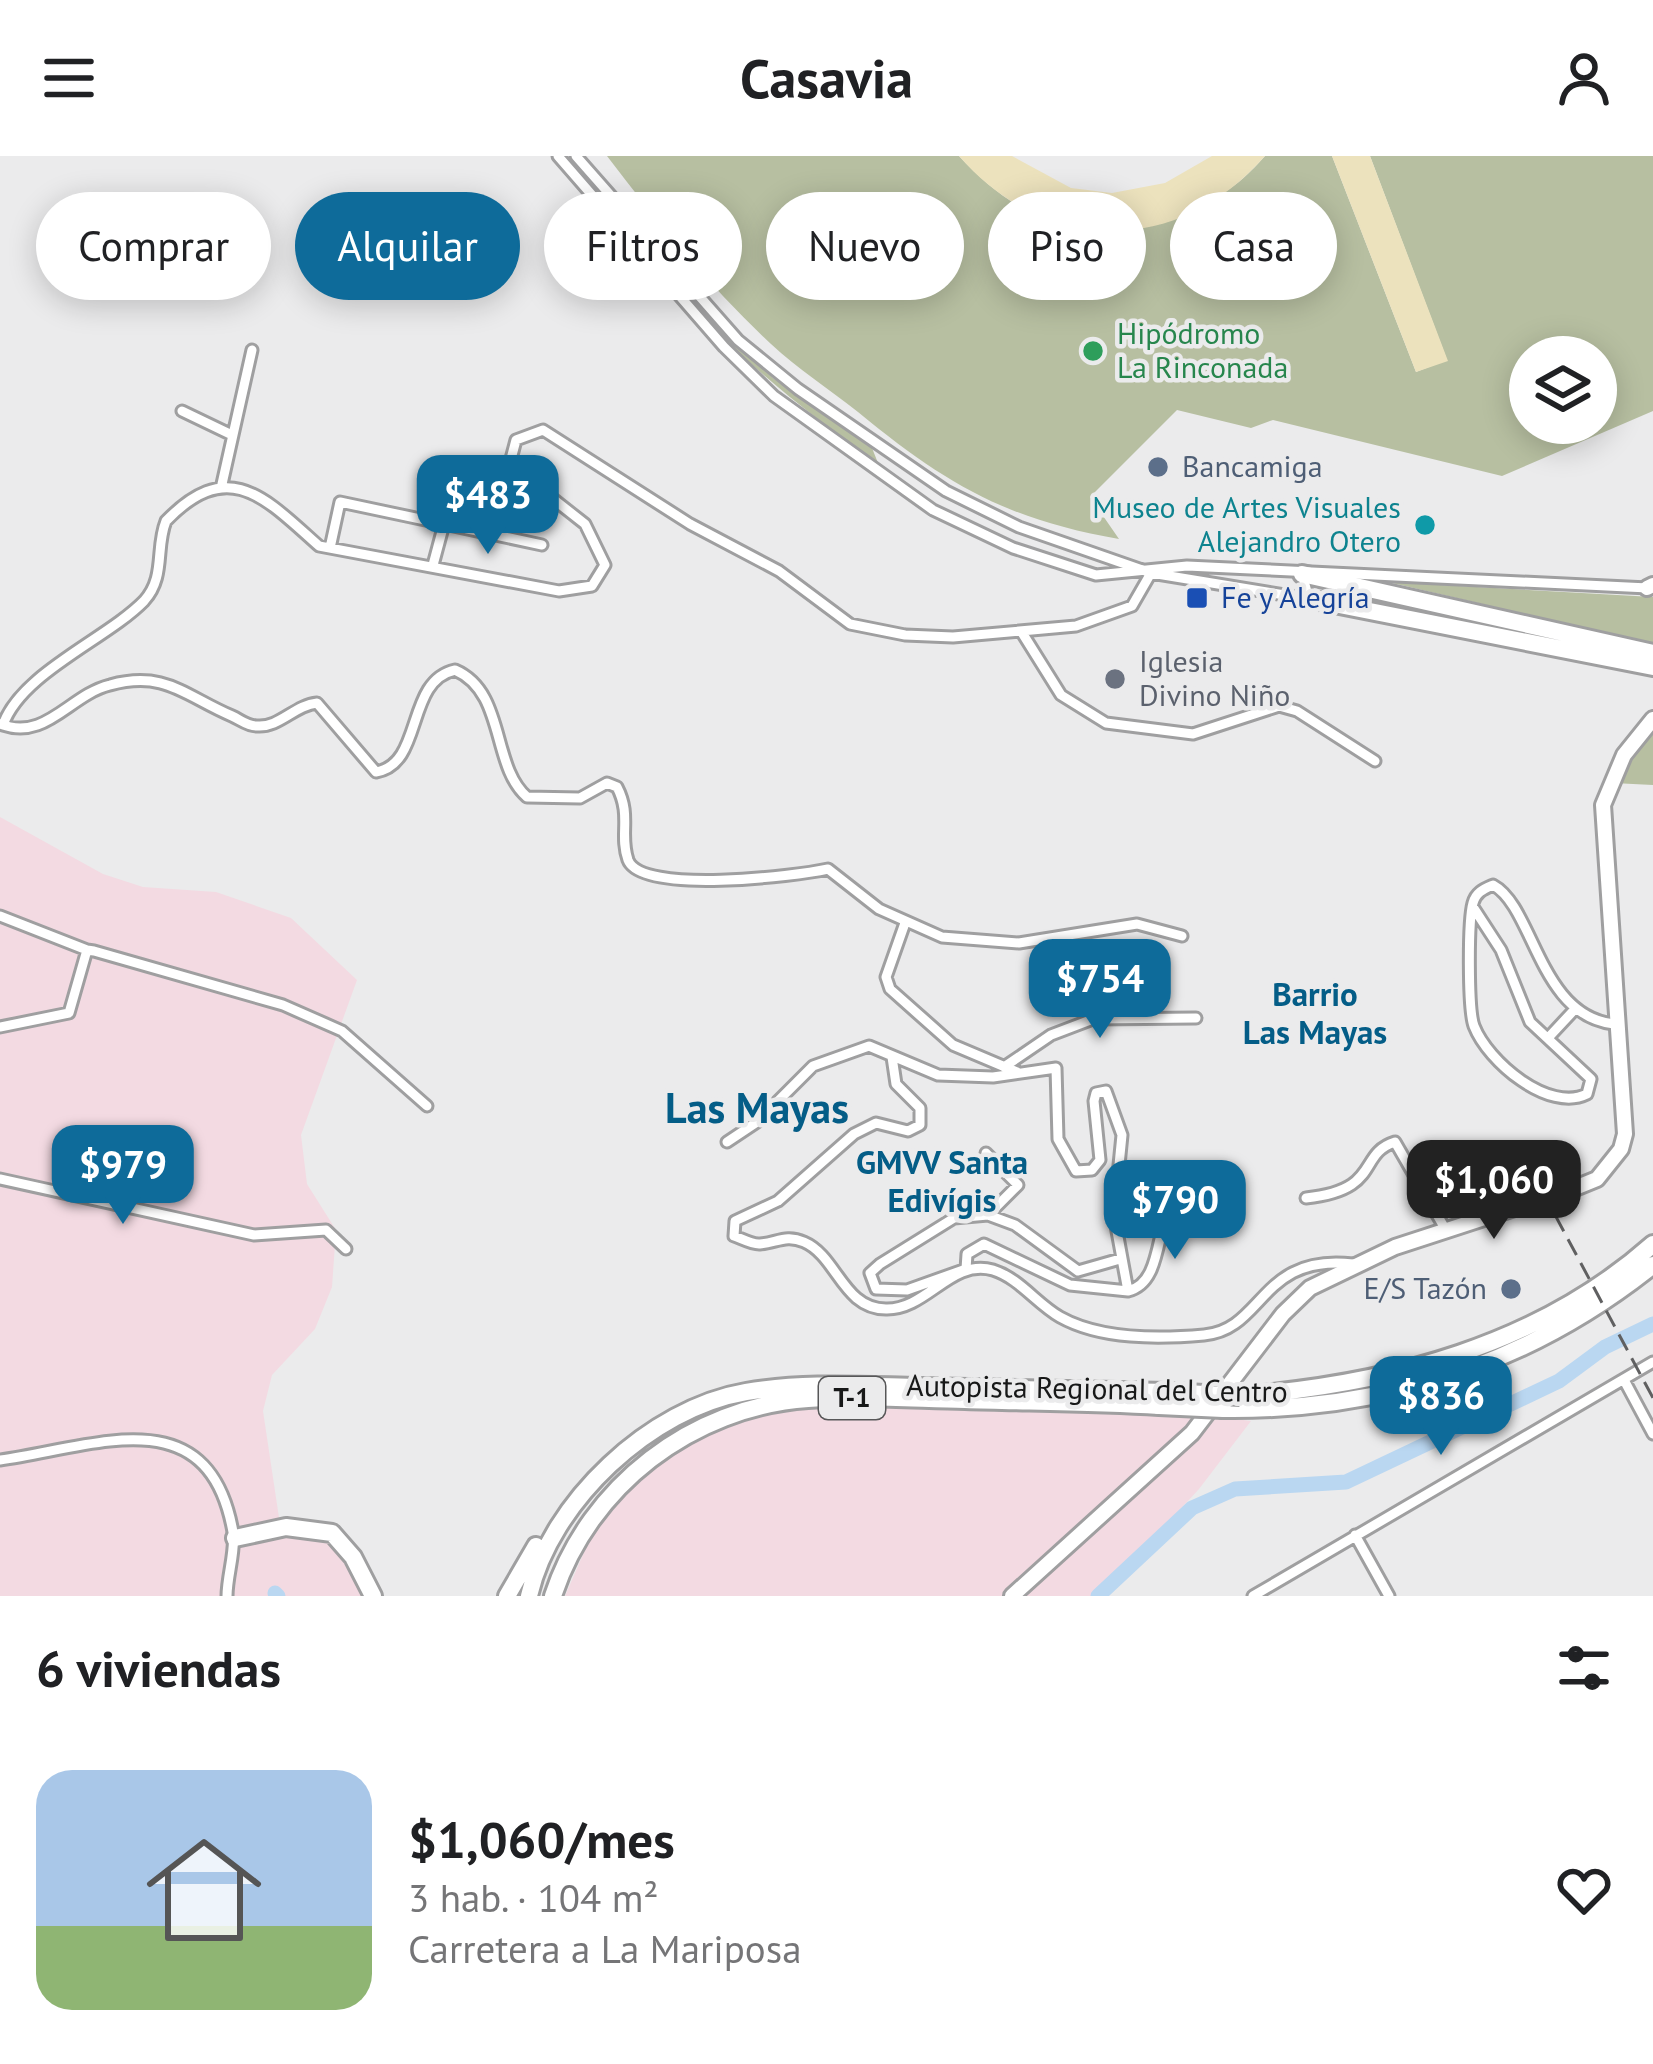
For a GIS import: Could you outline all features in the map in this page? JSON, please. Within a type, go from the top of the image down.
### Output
[{"type":"highway","points":[[1302,574],[1653,653]]},
{"type":"highway","points":[[1309,599],[1653,667]]},
{"type":"highway","name":"Autopista Regional del Centro","points":[[553,1596],[586,1525],[630,1475],[674,1442],[772,1405],[887,1398],[1240,1396],[1376,1379],[1454,1357],[1518,1332],[1571,1302],[1653,1244]]},
{"type":"highway","name":"Autopista Regional del Centro","points":[[529,1596],[548,1544],[608,1467],[668,1424],[743,1392],[812,1385],[1164,1399],[1223,1409],[1298,1410],[1528,1348],[1598,1310],[1653,1265]]},
{"type":"highway","points":[[507,1596],[551,1520],[583,1483],[608,1467]]},
{"type":"highway","points":[[235,1538],[286,1527],[332,1533],[353,1557],[373,1596]]},
{"type":"street","points":[[559,156],[748,374],[934,510],[1013,548],[1096,575],[1187,566],[1651,587]]},
{"type":"street","points":[[576,156],[738,340],[798,389],[946,491],[1018,526],[1151,573],[1309,599],[1302,574]]},
{"type":"street","points":[[222,484],[252,350]]},
{"type":"street","points":[[182,411],[232,435]]},
{"type":"street","points":[[1151,573],[1132,605],[1118,615],[1021,631],[905,635],[850,624],[779,571],[690,524],[544,430],[516,440],[511,459],[595,539],[605,566],[592,586],[559,591],[330,548],[313,543],[295,519],[265,501],[222,484],[206,488],[166,521],[160,570],[144,600],[78,649],[16,704],[2,724],[33,729],[106,685],[163,680],[208,709],[251,727],[268,726],[303,704],[317,703],[376,772],[389,770],[399,760],[432,683],[455,670],[478,688],[503,740],[508,776],[527,796],[580,798],[607,783],[616,787],[626,805],[628,862],[637,872],[668,879],[788,878],[828,869],[905,923],[942,937],[1019,944],[1137,924],[1182,935]]},
{"type":"street","points":[[330,548],[340,502],[542,545]]},
{"type":"street","points":[[433,565],[444,524]]},
{"type":"street","points":[[1021,631],[1061,695],[1106,723],[1193,734],[1279,706],[1297,711],[1375,760]]},
{"type":"street","points":[[1012,1596],[1192,1433],[1296,1301],[1354,1264],[1570,1190],[1597,1179],[1611,1165],[1621,1149],[1625,1123],[1614,1024],[1603,805],[1624,755],[1653,719]]},
{"type":"street","points":[[1473,907],[1501,950],[1519,1007],[1591,1079],[1587,1094],[1575,1100],[1554,1099],[1520,1079],[1483,1043],[1472,1022],[1473,907],[1481,890],[1493,885],[1504,890],[1532,950],[1575,1009],[1597,1022],[1614,1024]]},
{"type":"street","points":[[0,916],[87,950],[283,1005],[341,1030],[427,1106]]},
{"type":"street","points":[[905,923],[886,976],[890,988],[953,1046],[1016,1072]]},
{"type":"street","points":[[0,1027],[69,1013],[87,950]]},
{"type":"street","points":[[1548,1038],[1575,1009]]},
{"type":"street","points":[[1004,1067],[1026,1057],[1052,1035],[1093,1019],[1196,1018]]},
{"type":"street","points":[[727,1142],[813,1066],[869,1046],[938,1075],[994,1077],[1056,1068],[1058,1139],[1076,1172],[1092,1170],[1100,1160],[1094,1101],[1101,1090],[1111,1096],[1122,1135],[1114,1216],[1128,1291]]},
{"type":"street","points":[[892,1057],[896,1084],[920,1108],[915,1131],[886,1122],[854,1134],[778,1201],[736,1221],[730,1229],[734,1236],[760,1244],[780,1238],[813,1247],[848,1291],[879,1310],[921,1299],[966,1269]]},
{"type":"street","points":[[1306,1198],[1339,1195],[1357,1184],[1377,1153],[1395,1142],[1447,1232]]},
{"type":"street","points":[[986,1153],[1018,1185],[988,1215]]},
{"type":"street","points":[[0,1179],[254,1235],[326,1230],[346,1250]]},
{"type":"street","points":[[966,1269],[967,1254],[984,1244],[1070,1285],[1128,1291],[1148,1279],[1172,1197],[1192,1181],[1210,1185]]},
{"type":"street","points":[[1120,1259],[1078,1271],[1016,1225],[988,1215],[954,1218],[875,1268],[870,1277],[876,1289],[890,1293],[966,1269],[999,1272],[1062,1318],[1097,1331],[1182,1336],[1223,1330],[1271,1287],[1319,1260],[1354,1264]]},
{"type":"street","points":[[1253,1596],[1653,1362]]},
{"type":"street","points":[[1624,1380],[1653,1434]]},
{"type":"street","points":[[0,1460],[135,1441],[186,1447],[204,1459],[222,1492],[235,1538],[227,1596]]},
{"type":"street","points":[[1355,1535],[1389,1596]]},
{"type":"shaded area","points":[[0,817],[103,874],[143,887],[216,892],[291,918],[357,980],[301,1135],[307,1184],[336,1230],[332,1287],[315,1329],[272,1375],[263,1411],[281,1531],[317,1528],[378,1596],[0,1596]]},
{"type":"shaded area","points":[[791,1404],[1180,1412],[1251,1421],[1199,1489],[1100,1596],[565,1596],[595,1527],[638,1477],[691,1437]]},
{"type":"green space","name":"Hipódromo La Rinconada","points":[[607,156],[959,156],[999,192],[988,192],[988,300],[1146,300],[1146,222],[1170,215],[1170,300],[1337,300],[1337,192],[1224,192],[1265,156],[1332,156],[1416,372],[1447,360],[1370,156],[1653,156],[1653,411],[1617,426],[1617,336],[1509,336],[1509,444],[1576,444],[1502,476],[1273,420],[1251,428],[1177,410],[1090,497],[1119,539],[1079,531],[1010,509],[919,459],[771,344],[727,300],[742,300],[742,192],[636,192]]},
{"type":"green space","points":[[689,300],[773,378],[872,448],[878,463],[776,385]]},
{"type":"green space","points":[[1388,582],[1653,597],[1653,644]]},
{"type":"green space","points":[[1653,733],[1653,785],[1613,783],[1648,739]]},
{"type":"sand","points":[[959,156],[1012,156],[1071,188],[1104,192],[999,192]]},
{"type":"sand","points":[[1212,156],[1265,156],[1225,192],[1170,192],[1170,220],[1146,227],[1146,192],[1117,192],[1165,183]]},
{"type":"sand","points":[[1332,156],[1370,156],[1448,361],[1416,372]]},
{"type":"waterway","points":[[1098,1596],[1192,1508],[1235,1489],[1346,1482],[1559,1381],[1605,1347],[1653,1324]]},
{"type":"waterway","points":[[275,1593],[278,1596]]},
{"type":"railway","points":[[1517,1144],[1653,1398]]},
{"type":"place","name":"Hipódromo La Rinconada","points":[[1093,351]]},
{"type":"place","name":"Bancamiga","points":[[1158,467]]},
{"type":"place","name":"Museo de Artes Visuales Alejandro Otero","points":[[1425,525]]},
{"type":"place","name":"Fe y Alegría","points":[[1197,598]]},
{"type":"place","name":"Iglesia Divino Niño","points":[[1115,679]]},
{"type":"place","name":"E/S Tazón","points":[[1511,1289]]},
{"type":"district","name":"Barrio Las Mayas","points":[[1315,1013]]},
{"type":"district","name":"Las Mayas","points":[[757,1108]]},
{"type":"district","name":"GMVV Santa Edivígis","points":[[942,1181]]}]
